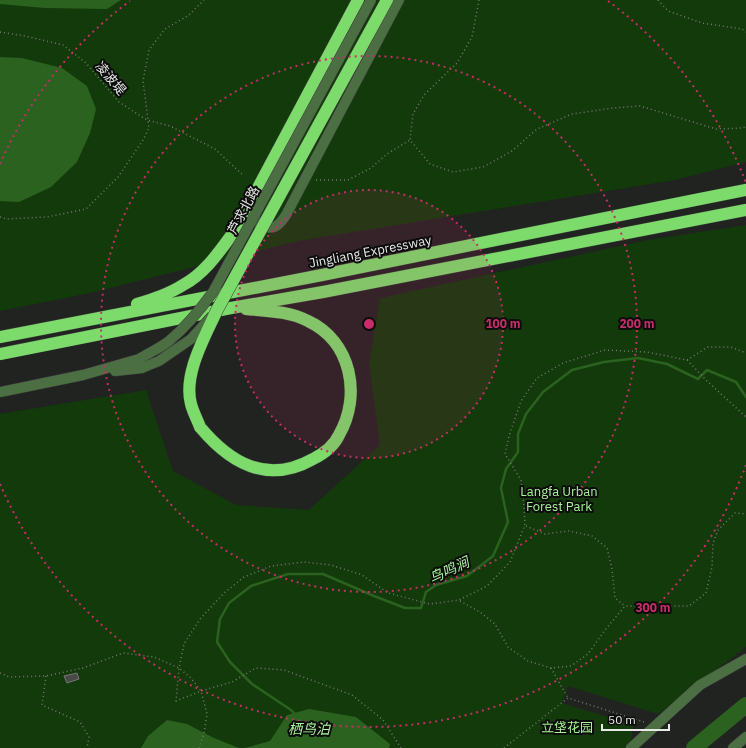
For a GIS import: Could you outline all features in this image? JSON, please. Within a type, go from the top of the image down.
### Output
[{"type":"highway","points":[[102,317],[164,295],[185,285],[218,254],[236,229],[358,0]]},
{"type":"highway","points":[[231,308],[288,314],[308,321],[325,332],[339,347],[346,361],[350,376],[348,416],[339,436],[324,453],[303,465],[280,470],[260,470],[229,456],[211,440],[200,427],[190,404],[188,383],[195,362],[217,310],[387,0]]},
{"type":"highway","name":"Jingliang Expressway","points":[[0,337],[322,275],[746,190]]},
{"type":"highway","points":[[0,354],[231,308],[323,292],[746,210]]},
{"type":"street","name":"芦求北路","points":[[141,363],[187,324],[213,292],[371,0]]},
{"type":"street","points":[[254,193],[252,214],[257,222],[266,227],[274,227],[280,223],[290,208],[399,0]]},
{"type":"street","name":"芦求北路","points":[[0,392],[141,363],[159,361],[191,339],[217,310]]},
{"type":"street","points":[[636,747],[655,726],[700,685],[746,659]]},
{"type":"street","points":[[733,748],[746,737]]},
{"type":"path","points":[[0,217],[7,219],[47,217],[86,209],[118,177],[149,128],[143,81],[149,50],[166,29],[189,15],[204,0]]},
{"type":"path","points":[[479,0],[472,37],[457,63],[424,95],[413,114],[410,140],[430,164],[453,172],[484,167],[512,151],[536,129],[572,114],[613,108],[640,106],[716,129],[744,128],[746,126]]},
{"type":"path","points":[[658,0],[668,11],[702,23],[742,29],[746,32]]},
{"type":"path","name":"凌波堤","points":[[0,32],[25,36],[63,46],[86,63],[119,102],[147,120],[170,126],[215,149],[244,176]]},
{"type":"path","points":[[316,180],[348,180],[372,168],[387,154],[410,140]]},
{"type":"path","points":[[687,360],[708,347],[731,347],[746,353]]},
{"type":"path","points":[[401,748],[382,720],[352,695],[284,670],[256,668],[232,682],[201,691],[176,701],[179,668],[184,644],[200,619],[224,593],[244,577],[271,566],[304,562],[331,565],[362,575],[388,593],[428,603],[459,600],[487,586],[510,562],[525,525],[521,480],[505,454],[509,436],[521,401],[537,378],[563,363],[605,350],[647,352],[687,360],[746,417]]},
{"type":"path","points":[[525,525],[545,534],[569,531],[592,536],[607,548],[612,569],[615,598],[625,606],[689,606],[706,593],[712,567],[713,543],[718,530],[735,513],[746,514]]},
{"type":"path","points":[[459,600],[480,612],[495,624],[508,647],[528,661],[551,668],[572,666],[588,654],[625,606]]},
{"type":"path","points":[[0,673],[9,677],[46,676],[83,668],[123,653],[154,657],[179,668],[191,678],[201,691],[207,714],[200,748]]},
{"type":"path","points":[[551,668],[568,698],[655,726]]},
{"type":"path","points":[[46,676],[42,705],[80,722],[89,737],[87,748]]},
{"type":"path","points":[[504,748],[568,698]]},
{"type":"green space","points":[[0,0],[746,0],[746,162],[675,180],[298,241],[90,293],[0,311]]},
{"type":"green space","name":"Langfa Urban Forest Park","points":[[746,225],[746,647],[658,714],[568,686],[562,703],[633,725],[630,746],[628,748],[0,748],[0,414],[146,390],[173,471],[236,505],[309,510],[380,445],[369,364],[380,298],[648,240]]},
{"type":"water","points":[[0,0],[121,0],[107,9],[45,8],[0,4]]},
{"type":"water","points":[[0,57],[22,58],[62,68],[87,86],[96,109],[90,133],[77,162],[51,187],[19,202],[0,201]]},
{"type":"water","name":"栖鸟泊","points":[[309,709],[356,717],[390,744],[389,748],[245,748],[270,741],[287,715]]},
{"type":"water","points":[[167,720],[187,724],[214,738],[239,748],[141,748],[148,736]]},
{"type":"building","points":[[77,673],[79,679],[67,683],[64,676]]},
{"type":"waterway","name":"鸟鸣涧","points":[[296,715],[291,710],[252,684],[230,662],[217,642],[220,619],[229,603],[251,586],[288,574],[323,574],[405,608],[421,608],[426,592],[436,585],[467,576],[493,556],[508,522],[501,488],[506,469],[518,452],[518,434],[526,414],[543,392],[572,370],[604,362],[638,358],[667,364],[698,379],[707,370],[736,382],[746,397]]},
{"type":"waterway","points":[[694,748],[746,705]]},
{"type":"park label","name":"立垡花园","points":[[567,727]]}]
